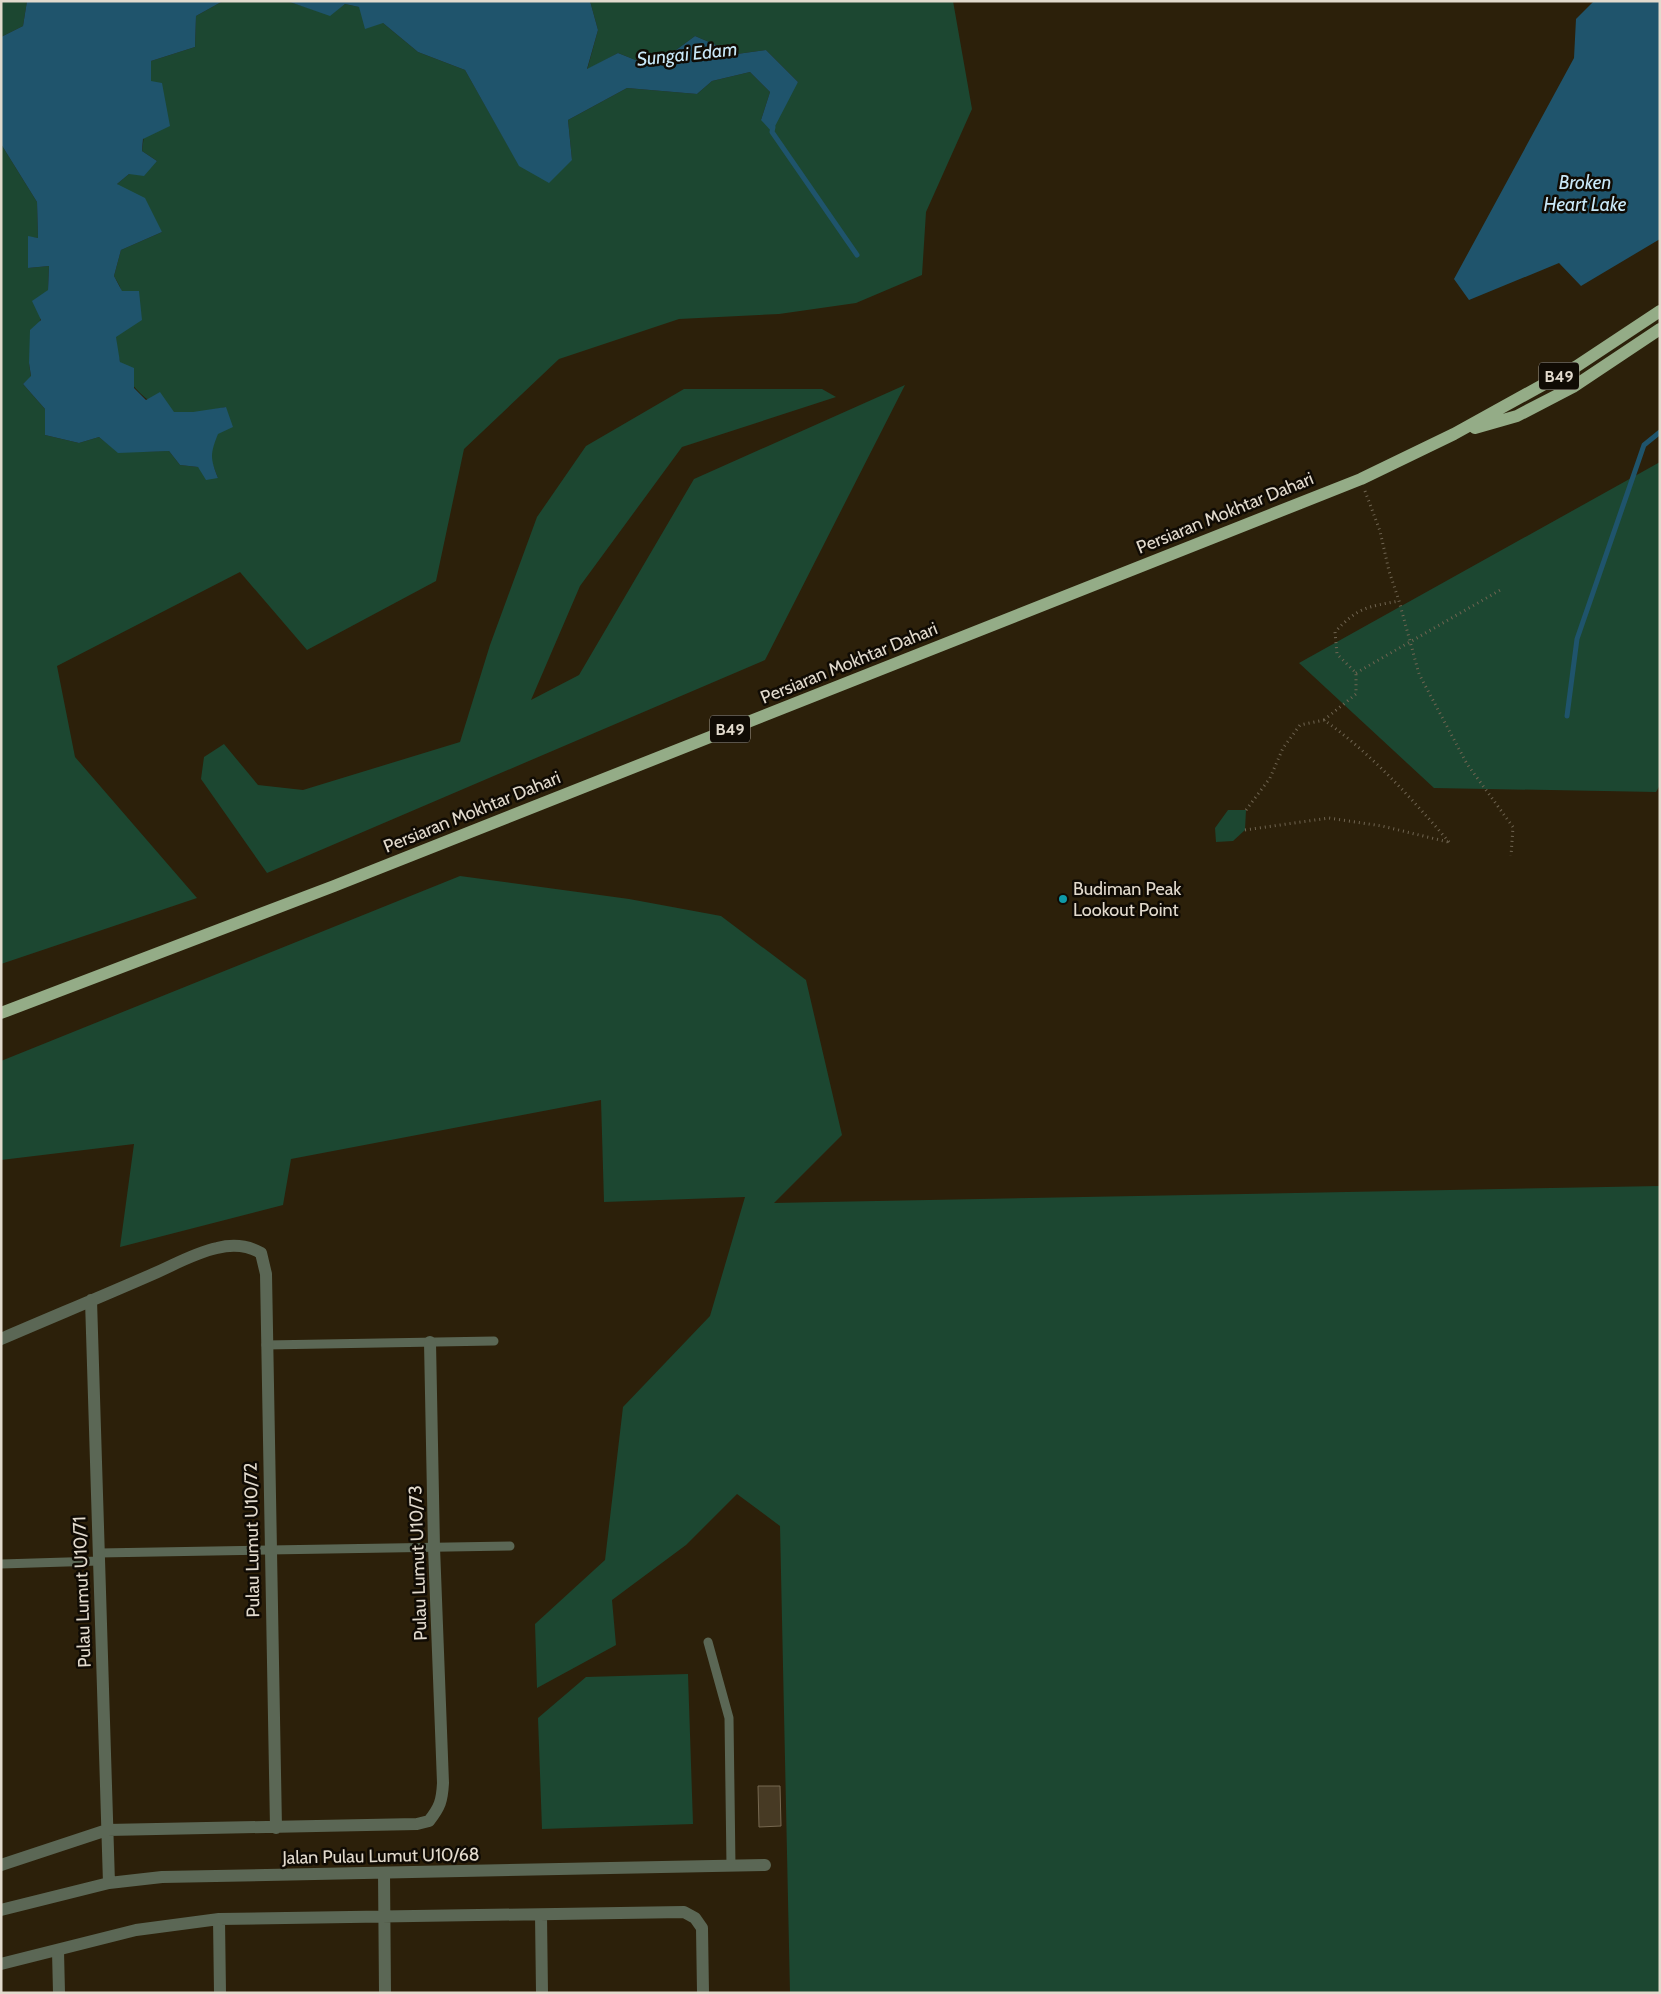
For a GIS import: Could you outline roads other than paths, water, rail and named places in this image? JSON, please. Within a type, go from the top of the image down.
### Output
[{"type":"main road","name":"Persiaran Mokhtar Dahari","points":[[1,1013],[334,886],[1361,479],[1454,434],[1577,366],[1660,311]]},
{"type":"main road","name":"Persiaran Mokhtar Dahari","points":[[1454,434],[1517,416],[1573,387],[1660,329]]},
{"type":"street","name":"Pulau Lumut U10/72","points":[[91,1300],[200,1252],[219,1247],[242,1246],[262,1253],[266,1274],[276,1828]]},
{"type":"street","points":[[1,1339],[91,1300]]},
{"type":"street","name":"Pulau Lumut U10/71","points":[[91,1300],[108,1883]]},
{"type":"street","name":"Pulau Lumut U10/73","points":[[276,1828],[417,1824],[429,1822],[437,1812],[442,1800],[430,1342]]},
{"type":"street","points":[[1,1865],[107,1830],[276,1828]]},
{"type":"street","name":"Jalan Pulau Lumut U10/68","points":[[1,1910],[108,1883],[162,1877],[765,1865]]},
{"type":"street","points":[[384,1873],[385,1993]]},
{"type":"street","points":[[1,1964],[136,1930],[219,1919],[684,1912],[695,1918],[702,1928],[703,1993]]},
{"type":"street","points":[[541,1915],[542,1993]]},
{"type":"street","points":[[219,1919],[220,1993]]},
{"type":"street","points":[[58,1951],[59,1993]]},
{"type":"lane","points":[[266,1345],[494,1341]]},
{"type":"lane","points":[[1,1564],[99,1557],[270,1550],[510,1546]]},
{"type":"lane","points":[[708,1642],[729,1718],[731,1866]]},
{"type":"water","points":[[27,1],[223,1],[196,16],[195,47],[151,61],[151,81],[162,83],[170,126],[143,139],[142,151],[157,161],[144,176],[129,174],[117,184],[145,198],[162,232],[121,250],[114,276],[122,291],[139,291],[142,320],[116,337],[120,362],[134,368],[134,388],[146,400],[160,392],[174,412],[193,412],[226,407],[233,427],[218,434],[213,446],[212,461],[218,478],[206,480],[198,467],[180,465],[169,451],[118,453],[99,437],[79,443],[45,435],[45,409],[23,384],[31,376],[29,363],[30,330],[41,320],[32,301],[48,290],[49,266],[28,268],[28,236],[38,238],[37,202],[1,144],[1,37],[23,26]]},
{"type":"water","points":[[287,1],[590,1],[598,30],[587,69],[618,53],[653,67],[695,36],[737,54],[766,50],[798,82],[772,132],[761,120],[770,92],[750,72],[712,81],[697,94],[627,88],[568,120],[572,160],[549,183],[519,166],[465,70],[418,52],[383,23],[365,29],[359,7],[345,4],[330,16]]},
{"type":"water","name":"Broken Heart Lake","points":[[1594,1],[1660,1],[1660,239],[1581,286],[1559,263],[1469,300],[1454,279],[1574,58],[1576,19]]},
{"type":"waterway","name":"Sungai Edam","points":[[773,127],[772,132],[857,255]]},
{"type":"waterway","points":[[1567,716],[1577,639],[1644,445],[1660,432]]},
{"type":"place","name":"Budiman Peak Lookout Point","points":[[1063,899]]}]
